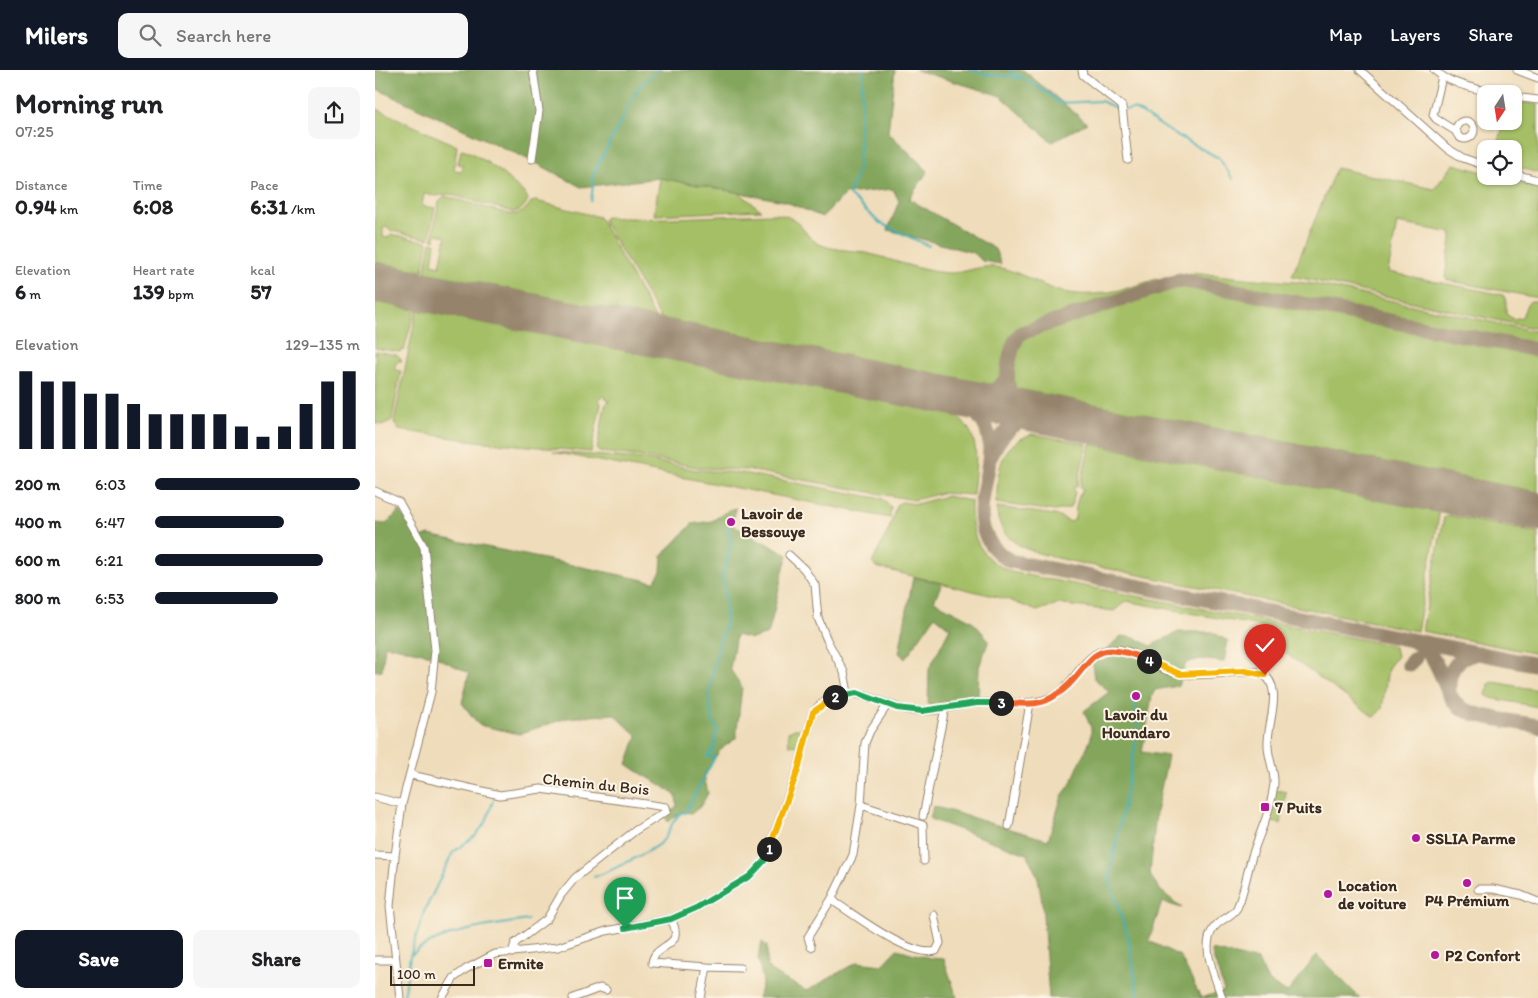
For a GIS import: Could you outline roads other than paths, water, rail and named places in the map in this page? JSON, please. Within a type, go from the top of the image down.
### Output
[{"type":"street","points":[[532,159],[539,111],[533,70]]},
{"type":"street","points":[[1083,70],[1083,75],[1122,106],[1128,160]]},
{"type":"street","points":[[1360,70],[1447,148],[1463,158],[1477,163]]},
{"type":"street","points":[[1434,70],[1442,77],[1477,87]]},
{"type":"street","points":[[1517,70],[1538,78]]},
{"type":"street","points":[[1442,77],[1433,115],[1436,119],[1457,132]]},
{"type":"street","points":[[1523,98],[1538,100]]},
{"type":"street","points":[[1522,176],[1538,180]]},
{"type":"street","points":[[375,491],[399,502],[423,547],[435,650],[431,692],[402,804],[395,856],[390,906],[400,998]]},
{"type":"street","points":[[789,555],[805,569],[815,585],[818,618],[844,672],[848,693]]},
{"type":"street","points":[[442,998],[449,983],[466,969],[495,954],[558,947],[606,931],[671,919],[696,908],[759,868],[764,861],[798,770],[813,712],[837,696],[848,693],[869,696],[908,711],[977,703],[1030,703],[1045,701],[1059,693],[1100,651],[1113,649],[1129,652],[1180,674],[1245,671],[1265,675],[1270,679],[1274,691],[1267,742],[1274,783],[1265,826],[1253,853],[1239,902],[1233,914],[1217,924],[1209,935],[1209,953],[1222,998]]},
{"type":"street","points":[[1009,826],[1030,703]]},
{"type":"street","points":[[811,947],[808,937],[832,898],[853,855],[861,805],[865,743],[870,731],[888,704]]},
{"type":"street","points":[[923,816],[945,708]]},
{"type":"street","name":"Chemin du Bois","points":[[411,775],[499,795],[541,790],[666,807],[667,811],[636,830],[575,878],[561,894],[547,919],[515,943],[512,953]]},
{"type":"street","points":[[375,797],[402,804]]},
{"type":"street","points":[[861,805],[923,826],[924,861]]},
{"type":"street","points":[[375,855],[395,856]]},
{"type":"street","points":[[1478,889],[1493,889],[1521,895],[1538,902]]},
{"type":"street","points":[[832,898],[836,903],[910,948],[928,953],[936,951],[940,943],[934,915]]},
{"type":"street","points":[[671,919],[676,928],[676,935],[673,941],[654,955],[652,963],[740,968]]},
{"type":"street","points":[[375,960],[396,960]]},
{"type":"street","points":[[701,998],[707,966]]},
{"type":"street","points":[[573,998],[600,988],[606,990]]},
{"type":"waterway","points":[[591,201],[592,177],[638,88],[657,70]]},
{"type":"waterway","points":[[863,70],[858,170],[849,195],[880,223],[929,246]]},
{"type":"waterway","points":[[971,70],[984,74],[1021,78]]},
{"type":"waterway","points":[[1009,70],[1060,103],[1101,101],[1120,110]]},
{"type":"waterway","points":[[1125,110],[1133,109],[1142,113],[1174,134],[1219,158],[1233,179]]},
{"type":"waterway","points":[[594,877],[632,860],[660,843],[667,835],[672,823],[681,813],[685,813],[715,757],[707,756],[714,748],[717,729],[712,719],[710,695],[716,657],[722,634],[725,632],[726,614],[723,574],[731,544],[728,528],[730,524]]},
{"type":"waterway","points":[[1136,696],[1133,702],[1138,715],[1137,736],[1109,880],[1129,940],[1138,998]]},
{"type":"waterway","points":[[410,956],[424,912],[453,852],[475,836],[486,822],[493,801]]},
{"type":"waterway","points":[[404,997],[410,956],[422,947],[466,930],[528,920]]},
{"type":"place","name":"Lavoir de Bessouye","points":[[731,522]]},
{"type":"place","name":"Lavoir du Houndaro","points":[[1136,696]]},
{"type":"place","name":"7 Puits","points":[[1265,807]]},
{"type":"place","name":"SSLIA Parme","points":[[1416,838]]},
{"type":"place","name":"P4 Prémium","points":[[1467,883]]},
{"type":"place","name":"Location de voiture","points":[[1328,894]]},
{"type":"place","name":"P2 Confort","points":[[1435,955]]},
{"type":"place","name":"Ermite","points":[[488,963]]}]
